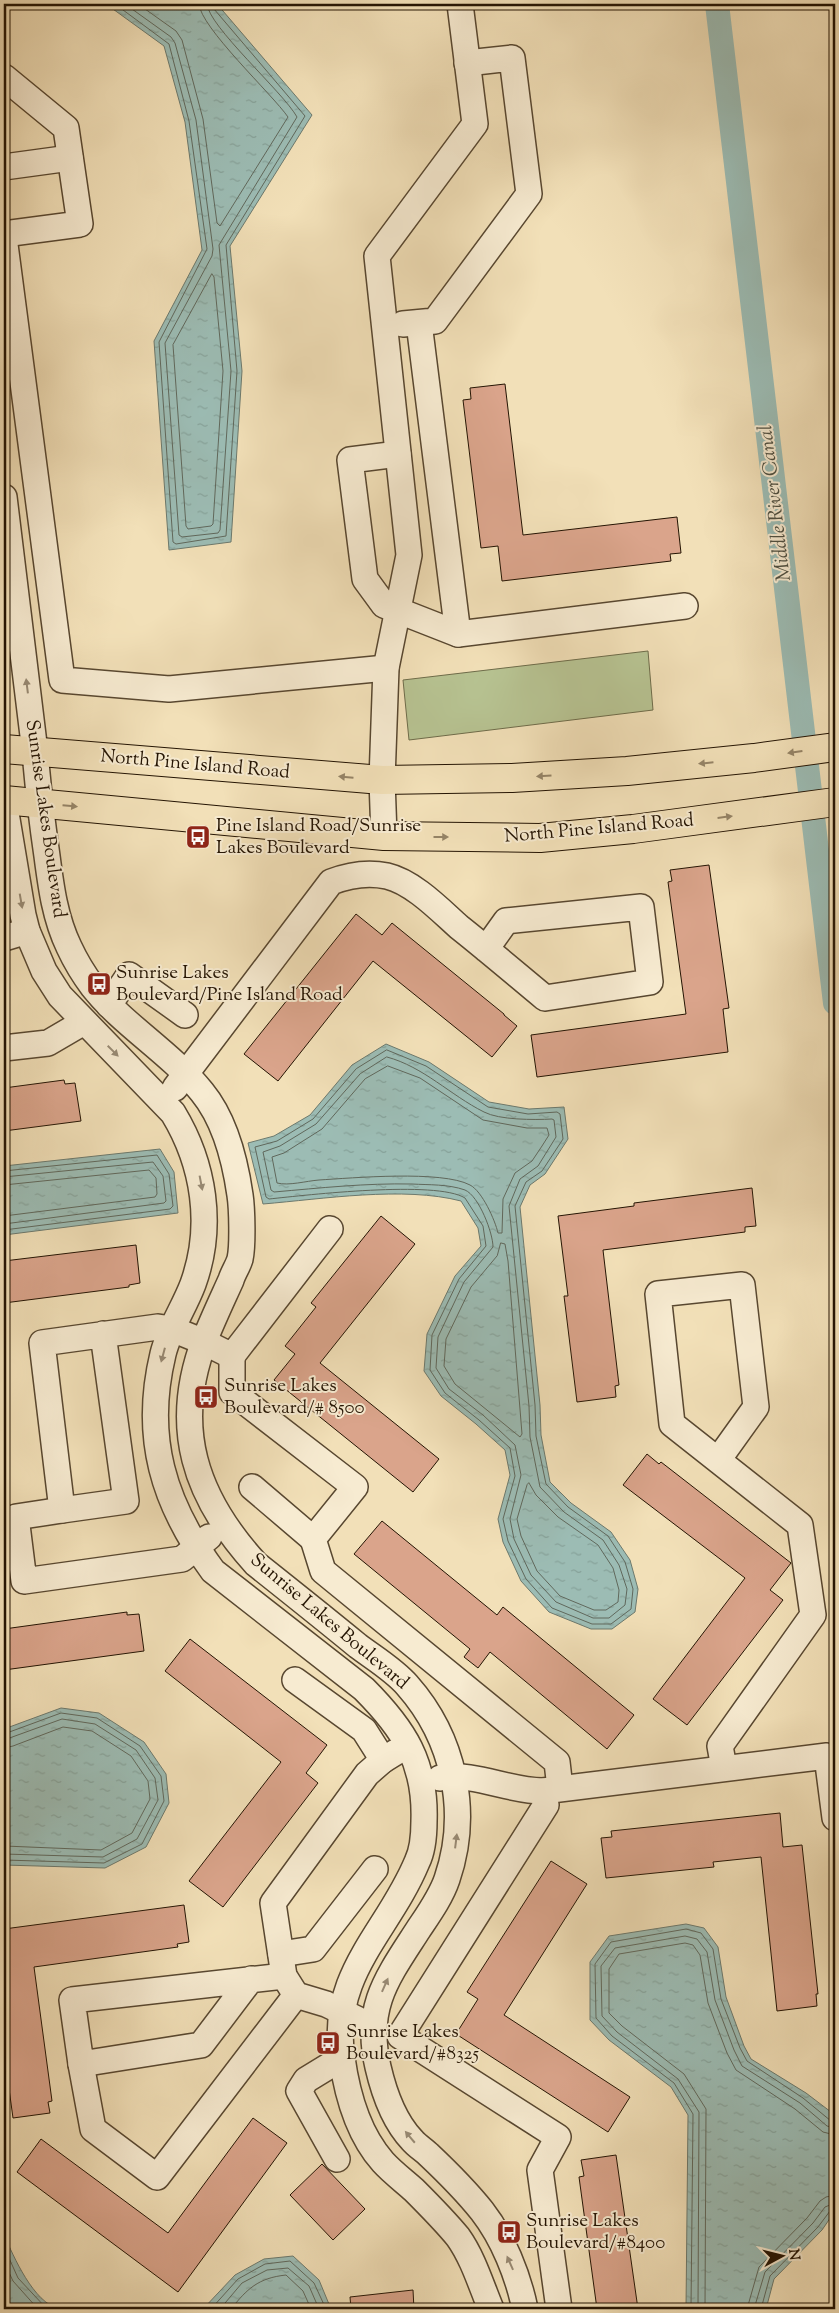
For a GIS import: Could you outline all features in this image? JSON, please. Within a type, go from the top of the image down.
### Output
[{"type":"main road","name":"North Pine Island Road","points":[[4,749],[382,780],[512,778],[627,771],[754,758],[835,747]]},
{"type":"main road","name":"North Pine Island Road","points":[[4,800],[384,836],[540,838],[634,829],[835,802]]},
{"type":"street","points":[[384,836],[382,780],[386,668],[409,555],[377,256],[475,124],[460,4]]},
{"type":"street","points":[[384,326],[435,321],[529,194],[512,58],[467,63]]},
{"type":"street","points":[[4,77],[66,128],[80,224],[4,235],[62,680],[169,690],[351,669],[386,668]]},
{"type":"street","points":[[4,167],[70,158]]},
{"type":"street","points":[[418,323],[458,634]]},
{"type":"street","points":[[398,454],[350,460],[365,579],[384,605],[458,634],[685,606]]},
{"type":"street","points":[[5,511],[40,512]]},
{"type":"street","name":"Sunrise Lakes Boulevard","points":[[5,511],[40,803],[54,904],[61,928],[69,948],[92,986],[109,1005],[173,1060],[203,1094],[216,1116],[232,1153],[240,1198],[240,1258],[204,1342],[194,1378],[189,1428],[194,1456],[204,1488],[224,1524],[256,1564],[406,1684],[428,1711],[443,1741],[454,1776],[458,1800],[458,1828],[455,1852],[447,1882],[392,1970],[380,1998],[372,2025],[373,2046],[384,2094],[399,2123],[412,2140],[446,2172],[483,2212],[501,2241],[515,2274],[524,2305]]},
{"type":"street","name":"Sunrise Lakes Boulevard","points":[[4,800],[15,935],[60,996],[173,1113],[187,1135],[197,1162],[204,1202],[203,1244],[193,1283],[172,1329],[164,1352],[156,1400],[158,1458],[175,1510],[196,1548],[213,1571],[364,1690],[386,1712],[409,1745],[422,1781],[424,1836],[418,1861],[397,1901],[370,1942],[347,1986],[339,2033],[342,2058],[350,2100],[366,2136],[383,2162],[438,2215],[459,2239],[473,2264],[491,2309]]},
{"type":"street","points":[[163,1102],[186,1075],[331,882],[347,876],[367,874],[389,877],[416,891],[545,998],[650,982],[641,906],[506,921],[486,949]]},
{"type":"street","points":[[109,1005],[129,975],[185,1015]]},
{"type":"street","points":[[4,1048],[48,1043],[84,1022]]},
{"type":"street","points":[[313,1539],[356,1487],[232,1392],[232,1356],[330,1229]]},
{"type":"street","points":[[718,1460],[756,1407],[742,1284],[658,1294],[672,1424],[800,1525],[814,1615],[720,1746],[724,1768]]},
{"type":"street","points":[[62,1510],[42,1343],[158,1327],[172,1329],[232,1356]]},
{"type":"street","points":[[103,1334],[126,1501],[16,1517],[24,1581],[182,1559],[224,1524]]},
{"type":"street","points":[[252,1487],[313,1539],[323,1571],[557,1762],[552,1789],[546,1805],[400,2036]]},
{"type":"street","points":[[295,1680],[364,1730],[383,1760]]},
{"type":"street","points":[[287,1975],[274,1903],[367,1774],[383,1760],[436,1728]]},
{"type":"street","points":[[422,1781],[454,1776],[497,1782],[525,1791],[827,1756],[835,1818]]},
{"type":"street","points":[[376,1869],[313,1949],[287,1975],[157,2176],[93,2129],[72,2000],[287,1975],[326,2004],[342,2013],[400,2036],[558,2137],[540,2170],[558,2309]]},
{"type":"street","points":[[81,2064],[201,2045],[251,1979]]},
{"type":"street","points":[[337,2159],[299,2091],[306,2080],[342,2058]]},
{"type":"street","points":[[491,2309],[524,2305]]},
{"type":"green space","points":[[648,651],[653,710],[409,740],[403,680]]},
{"type":"water","points":[[106,4],[217,4],[312,115],[230,246],[242,371],[231,542],[169,550],[154,341],[202,250],[185,122],[164,46]]},
{"type":"water","points":[[386,1044],[429,1062],[489,1102],[529,1109],[564,1107],[568,1139],[545,1174],[530,1185],[520,1207],[540,1405],[541,1435],[550,1482],[571,1503],[611,1532],[630,1560],[638,1589],[635,1612],[612,1629],[591,1629],[549,1612],[521,1581],[503,1542],[498,1519],[510,1475],[505,1450],[441,1396],[424,1371],[427,1334],[455,1276],[481,1246],[478,1228],[461,1201],[414,1194],[389,1194],[263,1204],[248,1143],[274,1136],[310,1115],[352,1065]]},
{"type":"water","points":[[160,1149],[174,1172],[178,1213],[4,1235],[4,1166]]},
{"type":"water","points":[[61,1708],[99,1713],[144,1742],[166,1774],[169,1803],[146,1847],[105,1868],[4,1865],[4,1729]]},
{"type":"water","points":[[686,1924],[704,1928],[718,1947],[726,1997],[744,2046],[751,2059],[806,2093],[831,2112],[835,2120],[835,2211],[822,2230],[774,2279],[766,2309],[686,2309],[688,2115],[671,2087],[609,2040],[590,2020],[590,1962],[609,1936]]},
{"type":"water","points":[[4,2235],[19,2266],[33,2288],[41,2298],[59,2309],[4,2309]]},
{"type":"water","points":[[293,2256],[319,2280],[331,2309],[203,2309],[235,2275],[264,2259]]},
{"type":"building","points":[[505,384],[523,535],[677,517],[681,553],[670,554],[671,561],[502,581],[498,546],[481,548],[463,400],[471,399],[470,388]]},
{"type":"building","points":[[709,865],[729,1008],[723,1009],[728,1052],[537,1077],[531,1035],[686,1014],[668,882],[672,881],[670,870]]},
{"type":"building","points":[[356,914],[382,935],[392,923],[517,1026],[492,1057],[373,961],[278,1081],[244,1054]]},
{"type":"building","points":[[64,1080],[65,1084],[75,1083],[81,1121],[4,1131],[4,1088]]},
{"type":"building","points":[[752,1188],[756,1226],[745,1227],[745,1232],[603,1250],[619,1385],[615,1386],[616,1397],[577,1402],[564,1296],[568,1296],[558,1216],[634,1206],[634,1203]]},
{"type":"building","points":[[381,1216],[415,1244],[320,1363],[439,1459],[413,1492],[274,1380],[295,1354],[285,1346],[316,1307],[311,1303]]},
{"type":"building","points":[[136,1245],[140,1283],[129,1285],[129,1287],[4,1303],[4,1261]]},
{"type":"building","points":[[647,1454],[659,1464],[661,1462],[791,1563],[770,1590],[783,1600],[687,1725],[653,1699],[745,1578],[623,1485]]},
{"type":"building","points":[[382,1521],[497,1615],[503,1607],[634,1715],[607,1749],[490,1652],[478,1668],[464,1657],[470,1649],[354,1554]]},
{"type":"building","points":[[127,1612],[127,1615],[139,1614],[144,1651],[4,1670],[4,1629]]},
{"type":"building","points":[[190,1639],[327,1745],[306,1773],[318,1783],[223,1907],[189,1881],[281,1762],[165,1671]]},
{"type":"building","points":[[780,1813],[783,1847],[802,1845],[818,1994],[816,1994],[817,2006],[777,2011],[761,1857],[713,1862],[714,1867],[606,1878],[601,1838],[612,1837],[611,1831]]},
{"type":"building","points":[[551,1861],[587,1884],[504,2015],[630,2097],[608,2132],[456,2034],[478,1999],[467,1992]]},
{"type":"building","points":[[184,1905],[189,1942],[177,1944],[178,1947],[34,1967],[52,2101],[48,2102],[50,2113],[13,2118],[4,2052],[4,1929]]},
{"type":"building","points":[[253,2118],[287,2143],[178,2292],[17,2172],[41,2139],[168,2233]]},
{"type":"building","points":[[616,2155],[638,2309],[597,2309],[579,2177],[584,2176],[581,2160]]},
{"type":"building","points":[[322,2164],[365,2209],[333,2240],[290,2195]]},
{"type":"building","points":[[413,2290],[414,2309],[351,2309],[350,2297]]},
{"type":"waterway","name":"Middle River Canal","points":[[717,4],[835,1003]]},
{"type":"place","name":"Pine Island Road/Sunrise Lakes Boulevard","points":[[198,837]]},
{"type":"place","name":"Sunrise Lakes Boulevard/Pine Island Road","points":[[99,984]]},
{"type":"place","name":"Sunrise Lakes Boulevard/# 8500","points":[[206,1397]]},
{"type":"place","name":"Sunrise Lakes Boulevard/#8325","points":[[328,2043]]},
{"type":"place","name":"Sunrise Lakes Boulevard/#8400","points":[[509,2232]]}]
